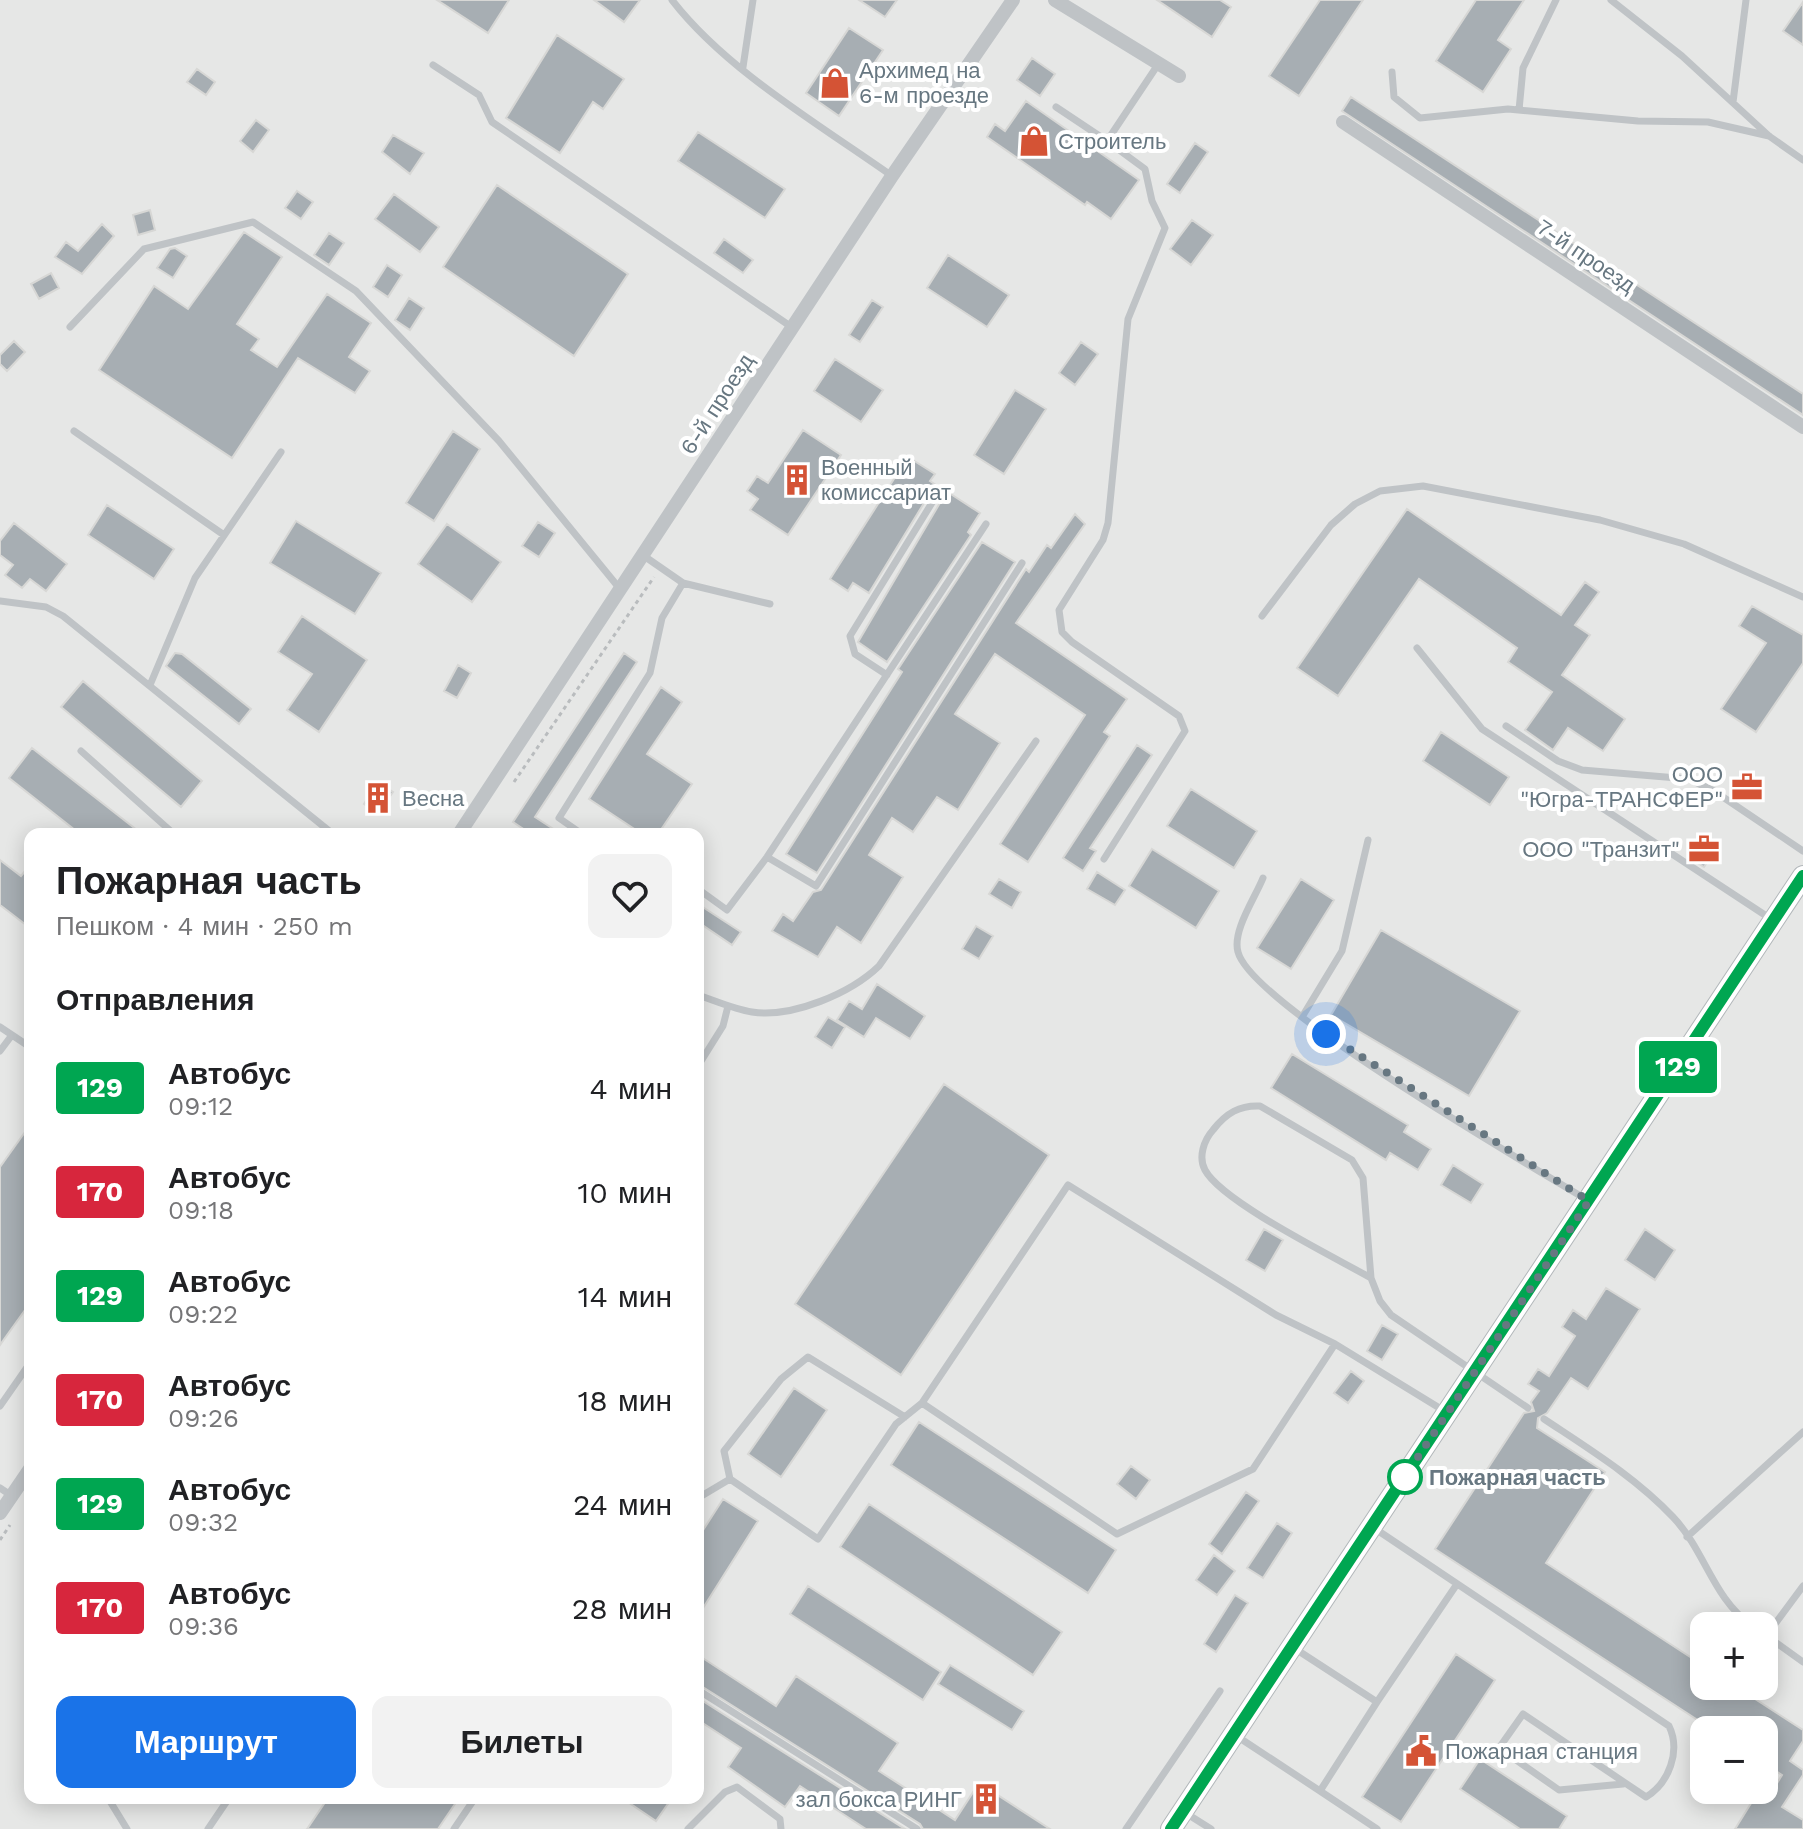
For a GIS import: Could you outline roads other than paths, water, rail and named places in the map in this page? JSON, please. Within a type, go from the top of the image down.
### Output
[{"type":"main road","points":[[1171,1829],[1803,876]]},
{"type":"street","name":"6-й проезд","points":[[465,828],[892,176],[1013,0]]},
{"type":"street","points":[[1055,0],[1179,76]]},
{"type":"street","name":"7-й проезд","points":[[1343,122],[1803,427]]},
{"type":"street","points":[[0,1513],[6,1492],[24,1475]]},
{"type":"lane","points":[[672,0],[689,22],[743,67],[892,176]]},
{"type":"lane","points":[[743,67],[753,0]]},
{"type":"lane","points":[[1519,110],[1523,68],[1556,0]]},
{"type":"lane","points":[[1611,0],[1769,136],[1803,160]]},
{"type":"lane","points":[[1733,102],[1746,0]]},
{"type":"lane","points":[[1107,141],[1159,63]]},
{"type":"lane","points":[[433,65],[479,95],[492,122],[793,328]]},
{"type":"lane","points":[[1392,72],[1394,97],[1420,118],[1519,110],[1638,121],[1708,122],[1769,136]]},
{"type":"lane","points":[[1056,107],[1145,169],[1152,201],[1165,228],[1128,319],[1108,523],[1103,540],[1059,610],[1058,622],[1072,642],[1179,716],[1185,731],[1104,859]]},
{"type":"lane","points":[[70,327],[144,249],[253,222],[356,291],[499,441],[622,590]]},
{"type":"lane","points":[[74,431],[224,535]]},
{"type":"lane","points":[[150,685],[195,578],[281,452]]},
{"type":"lane","points":[[1262,616],[1331,525],[1355,504],[1380,491],[1423,486],[1600,520],[1670,540],[1803,597]]},
{"type":"lane","points":[[887,675],[855,654],[850,636],[938,493]]},
{"type":"lane","points":[[704,893],[727,910],[767,857],[986,524]]},
{"type":"lane","points":[[644,556],[683,583],[770,604]]},
{"type":"lane","points":[[767,857],[816,886],[1022,563]]},
{"type":"lane","points":[[573,828],[559,818],[650,673],[662,618],[683,583]]},
{"type":"lane","points":[[0,601],[55,611],[326,828]]},
{"type":"lane","points":[[1417,648],[1482,729],[1774,920]]},
{"type":"lane","points":[[1506,726],[1558,761],[1582,770],[1689,779],[1714,791],[1803,851]]},
{"type":"lane","points":[[704,997],[728,1006],[774,1013],[800,1007],[864,980],[879,966],[1036,741]]},
{"type":"lane","points":[[81,751],[167,828]]},
{"type":"lane","points":[[1302,1017],[1342,951],[1368,840]]},
{"type":"lane","points":[[1263,878],[1237,941],[1238,955],[1261,985],[1373,1067],[1589,1201]]},
{"type":"lane","points":[[704,1056],[723,1026],[728,1006]]},
{"type":"lane","points":[[0,1027],[24,1043]]},
{"type":"lane","points":[[0,1051],[12,1035]]},
{"type":"lane","points":[[1371,1278],[1285,1230],[1218,1187],[1203,1168],[1202,1159],[1202,1151],[1212,1130],[1244,1105],[1260,1106],[1352,1160],[1363,1178],[1371,1278],[1380,1301],[1391,1315],[1528,1408]]},
{"type":"lane","points":[[905,1417],[808,1357],[781,1379],[724,1451],[730,1479],[818,1539],[905,1417],[922,1403],[1068,1185],[1276,1315],[1335,1344],[1448,1413]]},
{"type":"lane","points":[[922,1403],[1117,1534],[1253,1469],[1335,1344]]},
{"type":"lane","points":[[0,1406],[24,1372]]},
{"type":"lane","points":[[1544,1419],[1624,1473],[1674,1518],[1734,1612]]},
{"type":"lane","points":[[1687,1537],[1803,1432]]},
{"type":"lane","points":[[704,1494],[730,1479]]},
{"type":"lane","points":[[1372,1527],[1669,1726],[1675,1736],[1669,1769],[1660,1788],[1646,1797],[1523,1714],[1499,1748],[1559,1790],[1623,1784]]},
{"type":"lane","points":[[1320,1791],[1457,1584]]},
{"type":"lane","points":[[1778,1618],[1803,1586]]},
{"type":"lane","points":[[1778,1644],[1803,1662]]},
{"type":"lane","points":[[1292,1647],[1377,1702]]},
{"type":"lane","points":[[1126,1829],[1220,1691]]},
{"type":"lane","points":[[704,1694],[917,1829]]},
{"type":"lane","points":[[1234,1734],[1377,1829]]},
{"type":"lane","points":[[688,1829],[725,1792],[737,1787],[780,1819],[781,1829]]},
{"type":"lane","points":[[112,1804],[127,1829]]},
{"type":"lane","points":[[208,1829],[225,1804]]},
{"type":"lane","points":[[454,1829],[471,1804]]},
{"type":"lane","points":[[1182,1811],[1211,1829]]},
{"type":"place","name":"Архимед на 6-м проезде","points":[[835,83]]},
{"type":"place","name":"Строитель","points":[[1034,141]]},
{"type":"place","name":"Военный комиссариат","points":[[797,480]]},
{"type":"place","name":"ООО \"Югра-ТРАНСФЕР\"","points":[[1747,787]]},
{"type":"place","name":"Весна","points":[[378,798]]},
{"type":"place","name":"ООО \"Транзит\"","points":[[1704,849]]},
{"type":"place","name":"Пожарная часть","points":[[1405,1477]]},
{"type":"place","name":"Пожарная станция","points":[[1421,1751]]},
{"type":"place","name":"зал бокса РИНГ","points":[[986,1799]]}]
